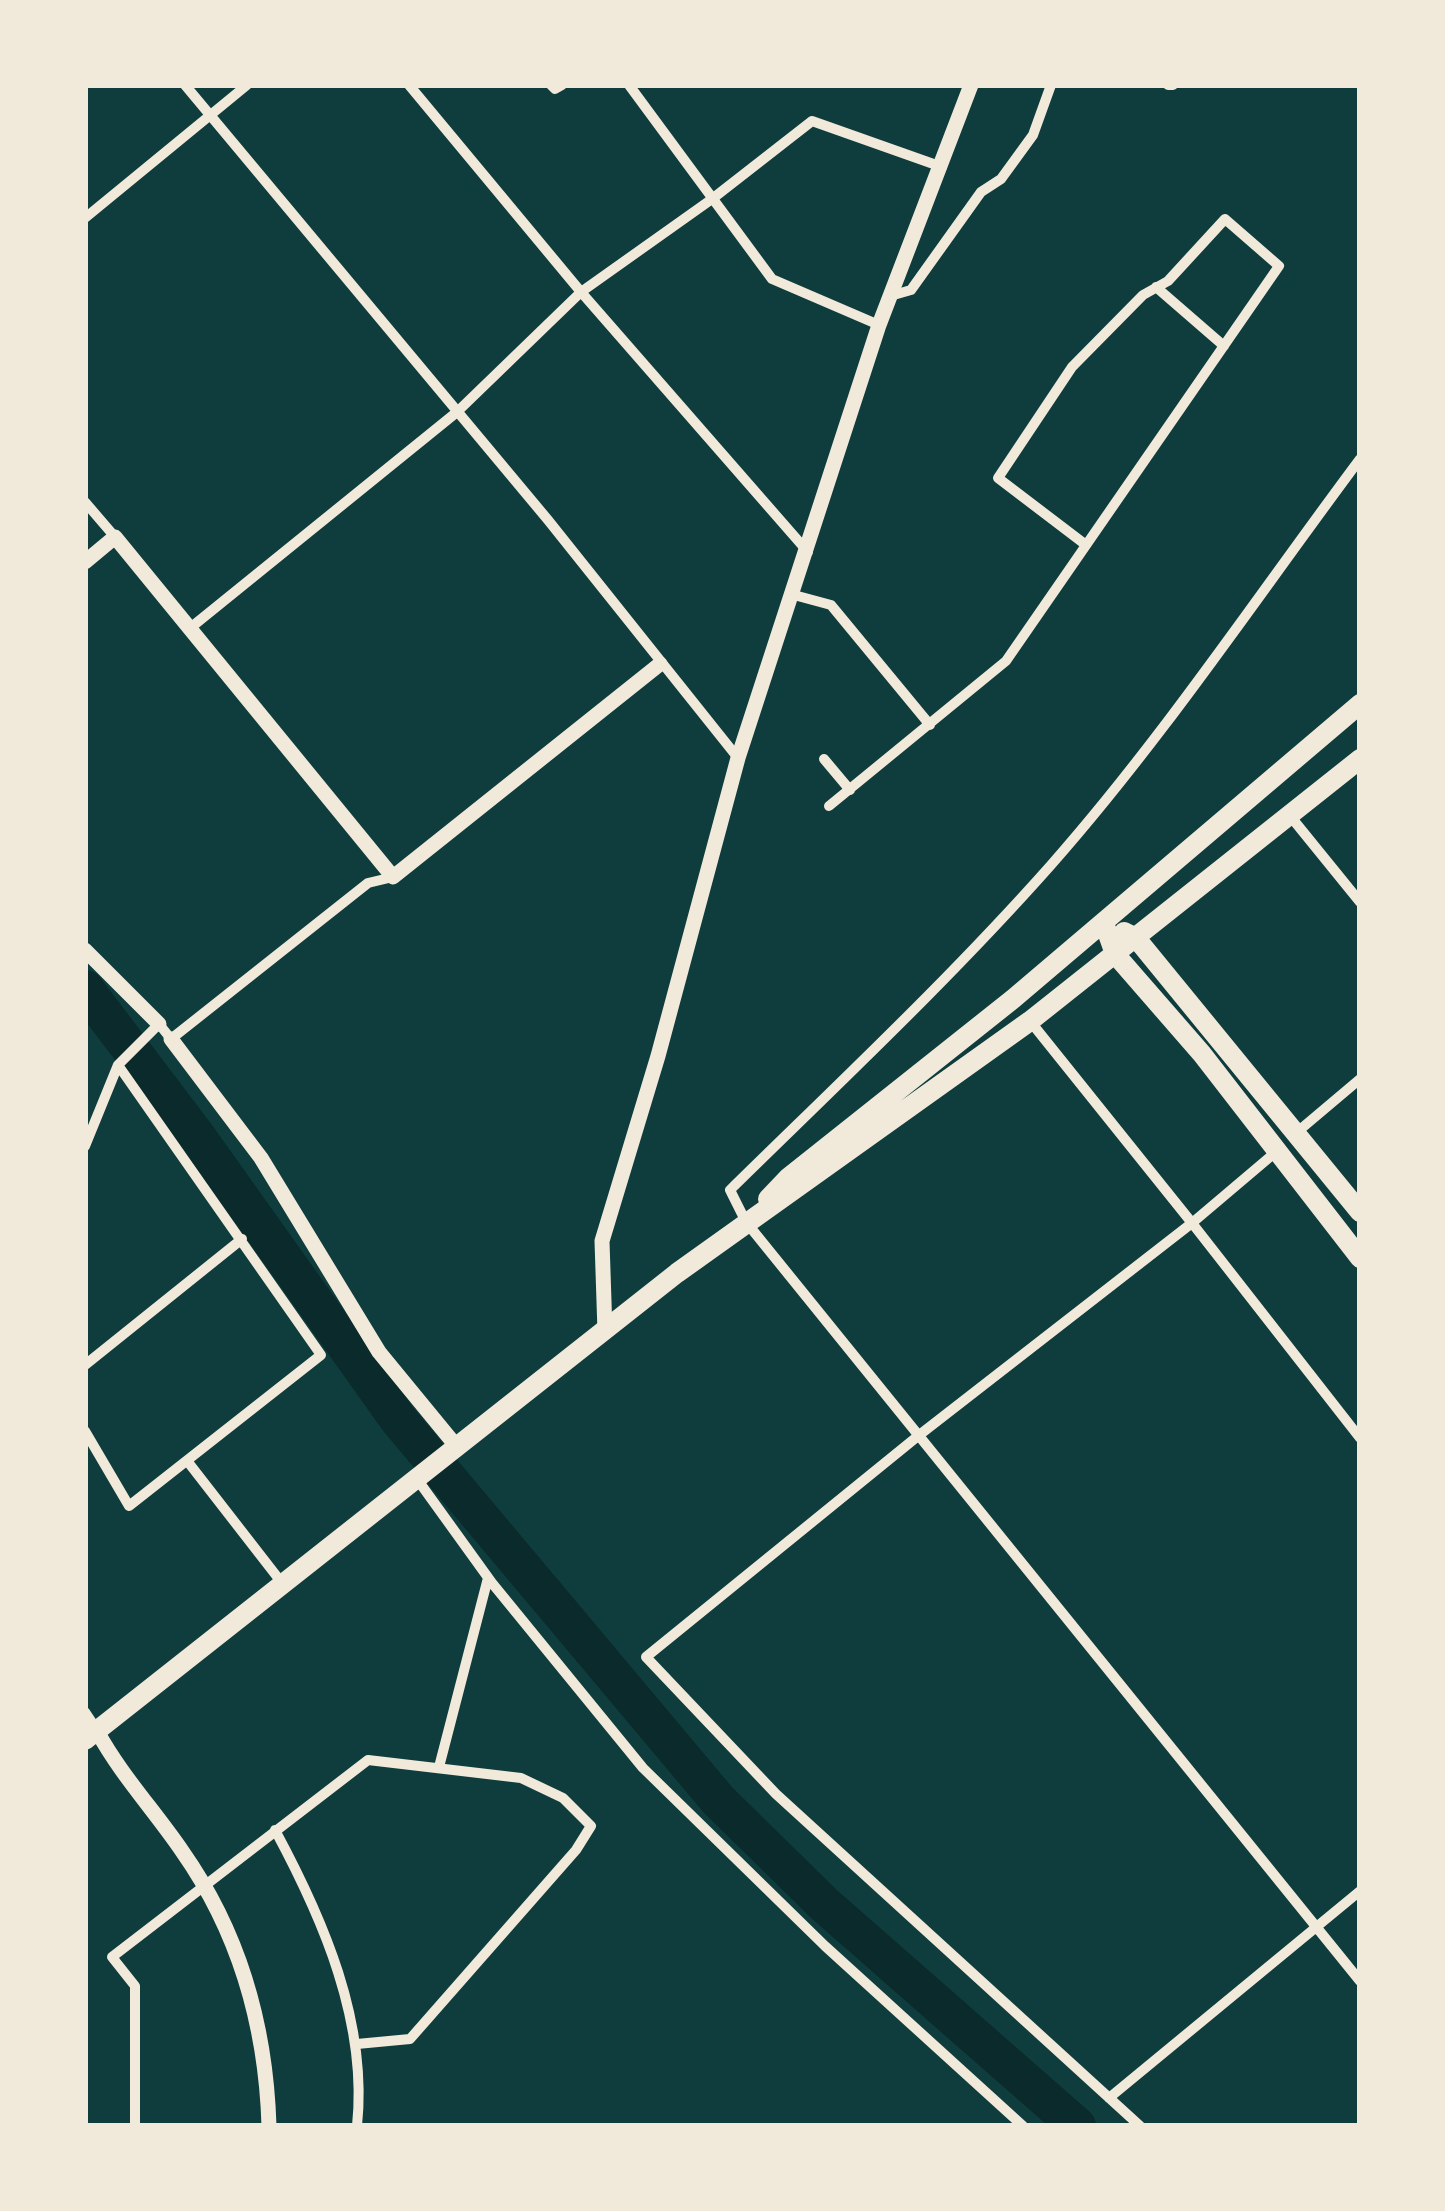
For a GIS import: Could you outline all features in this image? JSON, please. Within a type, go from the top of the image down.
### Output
[{"type":"highway","points":[[746,1222],[789,1178],[1104,923],[1360,704]]},
{"type":"highway","points":[[91,1736],[746,1222],[1030,1022],[1360,759]]},
{"type":"highway","points":[[1104,923],[1136,938],[1360,1212]]},
{"type":"highway","points":[[1104,923],[1115,954],[1360,1258]]},
{"type":"street","points":[[185,85],[738,758]]},
{"type":"street","points":[[85,218],[246,85]]},
{"type":"street","points":[[409,85],[581,292],[808,553]]},
{"type":"street","points":[[552,85],[555,89],[562,85]]},
{"type":"street","points":[[629,85],[772,279],[879,324]]},
{"type":"street","points":[[605,1332],[602,1240],[658,1056],[738,758],[808,553],[879,324],[971,85]]},
{"type":"street","points":[[890,296],[911,290],[981,192],[1001,180],[1033,135],[1051,85]]},
{"type":"street","points":[[189,629],[456,412],[581,292],[712,199],[812,121],[942,167]]},
{"type":"street","points":[[829,806],[1006,661],[1279,266],[1225,219],[1072,366],[998,478],[1086,544]]},
{"type":"street","points":[[1156,287],[1224,346]]},
{"type":"street","points":[[1360,459],[1146,746],[1052,864],[835,1090],[730,1190],[746,1222],[1360,1981]]},
{"type":"street","points":[[85,502],[393,877]]},
{"type":"street","points":[[85,562],[115,537]]},
{"type":"street","points":[[794,595],[831,605],[930,725]]},
{"type":"street","points":[[172,1039],[368,883],[393,877],[660,664]]},
{"type":"street","points":[[824,759],[850,790]]},
{"type":"street","points":[[1292,817],[1360,902]]},
{"type":"street","points":[[85,950],[172,1039],[261,1158],[380,1352],[456,1448]]},
{"type":"street","points":[[1030,1022],[1360,1438]]},
{"type":"street","points":[[85,1146],[119,1064],[159,1025]]},
{"type":"street","points":[[85,1431],[128,1506],[321,1355],[119,1064]]},
{"type":"street","points":[[1295,1134],[1360,1079]]},
{"type":"street","points":[[1140,2126],[776,1794],[646,1657],[1277,1151]]},
{"type":"street","points":[[85,1365],[242,1239]]},
{"type":"street","points":[[188,1462],[283,1584]]},
{"type":"street","points":[[417,1478],[488,1578],[643,1768],[825,1946],[1023,2126]]},
{"type":"street","points":[[440,1767],[488,1578]]},
{"type":"street","points":[[85,1712],[91,1736],[205,1885],[229,1930],[262,2035],[269,2126]]},
{"type":"street","points":[[135,2126],[135,1986],[112,1957],[275,1830],[368,1760],[521,1778],[564,1798],[591,1826],[576,1850],[410,2040],[356,2044]]},
{"type":"street","points":[[275,1830],[318,1909],[356,2044],[357,2126]]},
{"type":"street","points":[[1110,2098],[1360,1891]]},
{"type":"waterway","points":[[85,989],[198,1138],[398,1419],[718,1800],[824,1904],[1077,2126]]}]
